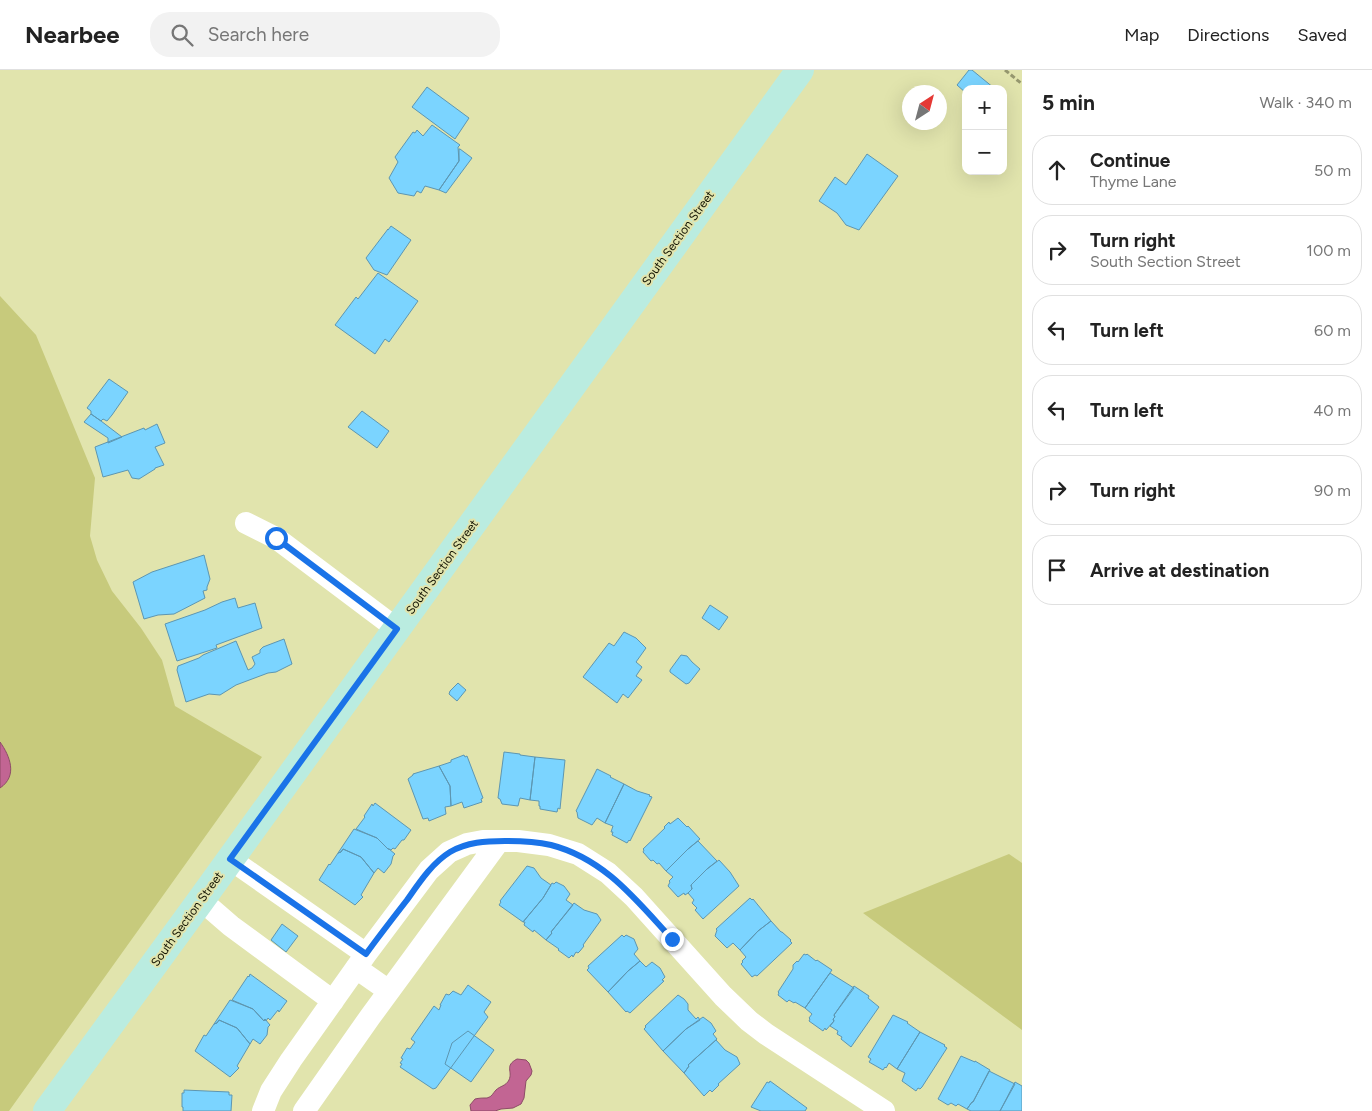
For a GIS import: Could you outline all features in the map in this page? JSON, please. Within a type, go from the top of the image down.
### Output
[{"type":"street","name":"South Section Street","points":[[47,1111],[800,70]]},
{"type":"street","points":[[246,523],[276,538],[397,629]]},
{"type":"street","points":[[263,1111],[271,1091],[286,1067],[361,961],[429,870],[450,852],[467,844],[483,841],[518,841],[550,845],[578,854],[608,873],[634,897],[723,996],[749,1021],[855,1104],[884,1111]]},
{"type":"street","points":[[304,1111],[499,841]]},
{"type":"street","points":[[230,859],[361,961],[389,991]]},
{"type":"street","points":[[201,900],[231,926],[333,1001]]},
{"type":"path","points":[[1005,70],[1022,84]]},
{"type":"green space","points":[[0,296],[36,335],[95,478],[90,536],[97,560],[112,591],[141,628],[162,660],[175,706],[262,757],[9,1111],[0,1111]]},
{"type":"green space","points":[[1009,854],[1022,863],[1022,1030],[863,913]]},
{"type":"shaded area","points":[[0,742],[7,753],[11,772],[6,783],[0,788]]},
{"type":"shaded area","points":[[517,1059],[526,1060],[532,1071],[526,1081],[524,1098],[521,1104],[513,1108],[495,1111],[471,1111],[470,1105],[475,1099],[491,1096],[508,1082],[510,1066]]},
{"type":"building","points":[[969,70],[972,70],[990,85],[962,85],[962,89],[957,85]]},
{"type":"building","points":[[427,87],[469,118],[455,139],[412,107]]},
{"type":"building","points":[[432,125],[460,145],[458,147],[459,161],[439,190],[425,186],[421,193],[417,191],[414,196],[398,193],[389,178],[398,162],[395,157],[413,132],[415,133],[417,130],[423,136]]},
{"type":"building","points":[[459,149],[472,158],[446,193],[439,190],[459,161]]},
{"type":"building","points":[[867,154],[898,176],[859,230],[846,225],[837,213],[819,201],[835,177],[846,185]]},
{"type":"building","points":[[391,226],[411,240],[387,275],[374,270],[366,258]]},
{"type":"building","points":[[378,273],[418,301],[389,342],[385,339],[375,354],[335,325],[356,297],[358,299]]},
{"type":"building","points":[[109,379],[128,392],[107,421],[103,419],[101,421],[91,414],[91,411],[87,408]]},
{"type":"building","points":[[362,411],[389,431],[377,448],[348,427]]},
{"type":"building","points":[[91,414],[122,437],[108,443],[108,438],[84,422]]},
{"type":"building","points":[[157,424],[165,443],[155,447],[164,465],[155,468],[139,479],[132,478],[128,470],[103,477],[95,447]]},
{"type":"building","points":[[204,555],[210,579],[207,590],[203,591],[205,598],[174,614],[158,615],[144,619],[133,582],[152,572]]},
{"type":"building","points":[[235,598],[238,608],[255,603],[262,628],[216,645],[217,648],[177,661],[165,624]]},
{"type":"building","points":[[710,605],[728,617],[719,630],[702,618]]},
{"type":"building","points":[[624,632],[636,638],[646,648],[636,662],[642,667],[636,676],[642,680],[628,698],[623,694],[617,703],[583,677],[609,643],[614,646]]},
{"type":"building","points":[[284,639],[292,664],[276,672],[268,673],[236,685],[220,695],[209,694],[186,702],[177,670],[178,666],[236,641],[248,670],[255,664],[252,657],[260,653],[263,647]]},
{"type":"building","points":[[681,655],[687,656],[700,669],[689,683],[686,684],[670,672]]},
{"type":"building","points":[[458,683],[466,690],[457,701],[449,694]]},
{"type":"building","points":[[504,752],[535,757],[530,800],[520,798],[518,806],[502,804],[498,798]]},
{"type":"building","points":[[464,755],[465,757],[467,756],[483,798],[481,799],[482,802],[464,808],[462,802],[451,806],[450,786],[439,766]]},
{"type":"building","points":[[535,757],[565,760],[560,809],[558,808],[557,812],[540,809],[539,801],[530,800]]},
{"type":"building","points":[[439,766],[450,786],[451,806],[445,807],[446,814],[429,821],[428,818],[423,819],[408,779],[413,774]]},
{"type":"building","points":[[597,769],[624,784],[605,823],[597,818],[592,825],[578,818],[576,811]]},
{"type":"building","points":[[624,784],[652,797],[630,841],[627,843],[612,835],[613,826],[605,823]]},
{"type":"building","points":[[375,803],[411,830],[395,849],[388,849],[377,838],[356,829],[372,804],[373,806]]},
{"type":"building","points":[[678,818],[700,839],[666,871],[659,863],[651,861],[643,852],[643,849],[669,822],[670,824]]},
{"type":"building","points":[[354,829],[377,838],[395,854],[391,864],[384,873],[378,868],[374,873],[361,857],[343,849],[338,853]]},
{"type":"building","points":[[698,841],[717,861],[691,885],[692,889],[688,893],[678,897],[668,886],[669,881],[673,877],[666,871]]},
{"type":"building","points":[[343,849],[361,857],[374,873],[361,895],[363,897],[355,905],[319,880],[329,864]]},
{"type":"building","points":[[719,860],[739,886],[703,919],[695,910],[697,908],[692,903],[694,900],[688,893],[692,889],[691,885]]},
{"type":"building","points":[[527,866],[534,868],[541,878],[551,885],[523,922],[499,905],[500,901]]},
{"type":"building","points":[[556,882],[564,886],[570,894],[566,900],[573,905],[546,940],[534,930],[533,932],[524,925],[525,922],[523,922],[543,898],[552,883]]},
{"type":"building","points":[[750,898],[753,899],[771,921],[758,931],[740,950],[733,943],[727,948],[715,936],[716,929]]},
{"type":"building","points":[[574,903],[584,910],[597,914],[601,920],[580,951],[569,958],[546,940]]},
{"type":"building","points":[[771,921],[792,943],[757,976],[752,977],[741,964],[746,957],[740,950],[758,931]]},
{"type":"building","points":[[282,924],[298,936],[286,952],[271,940]]},
{"type":"building","points":[[622,935],[634,939],[638,949],[634,954],[640,961],[608,992],[587,970],[588,966]]},
{"type":"building","points":[[804,954],[832,970],[805,1008],[789,1000],[787,1002],[778,995],[793,969],[793,965]]},
{"type":"building","points":[[640,961],[646,967],[652,962],[660,968],[665,977],[662,980],[664,981],[630,1013],[626,1012],[608,992]]},
{"type":"building","points":[[830,973],[854,988],[834,1015],[834,1021],[823,1031],[809,1021],[812,1014],[805,1008]]},
{"type":"building","points":[[250,974],[287,1001],[270,1020],[268,1018],[264,1021],[253,1009],[232,1000]]},
{"type":"building","points":[[468,985],[491,1002],[484,1012],[488,1017],[436,1088],[433,1089],[400,1067],[403,1059],[401,1058],[407,1048],[410,1049],[415,1042],[411,1039],[434,1006],[439,1010],[446,994],[449,995],[453,991],[461,995]]},
{"type":"building","points":[[854,986],[869,996],[868,998],[879,1007],[851,1047],[841,1039],[842,1037],[837,1034],[838,1031],[830,1026],[834,1021],[834,1015]]},
{"type":"building","points":[[678,995],[688,1004],[688,1010],[696,1019],[698,1017],[700,1020],[686,1029],[663,1051],[644,1029]]},
{"type":"building","points":[[230,1000],[253,1009],[270,1025],[267,1035],[260,1044],[253,1039],[250,1044],[237,1028],[219,1020],[214,1024]]},
{"type":"building","points":[[893,1015],[908,1022],[920,1032],[897,1069],[889,1063],[883,1070],[869,1062],[871,1059],[868,1057]]},
{"type":"building","points":[[703,1017],[711,1023],[716,1031],[713,1034],[717,1039],[688,1065],[684,1073],[663,1051],[686,1029]]},
{"type":"building","points":[[219,1020],[237,1028],[250,1044],[237,1066],[239,1068],[230,1077],[195,1051],[204,1035],[206,1036]]},
{"type":"building","points":[[468,1031],[494,1050],[471,1082],[445,1064],[452,1043]]},
{"type":"building","points":[[920,1032],[945,1045],[947,1048],[922,1087],[916,1091],[902,1081],[905,1073],[897,1069]]},
{"type":"building","points":[[716,1040],[725,1050],[737,1057],[740,1064],[712,1092],[710,1090],[704,1096],[684,1073],[688,1065]]},
{"type":"building","points":[[961,1056],[975,1061],[990,1070],[973,1102],[967,1109],[958,1104],[956,1106],[951,1103],[948,1105],[938,1099]]},
{"type":"building","points":[[989,1071],[1015,1084],[1000,1111],[971,1111],[967,1109],[973,1102]]},
{"type":"building","points":[[770,1081],[807,1108],[805,1111],[761,1111],[751,1107],[767,1082],[769,1083]]},
{"type":"building","points":[[1015,1082],[1022,1086],[1022,1111],[1000,1111]]},
{"type":"building","points":[[184,1090],[229,1092],[229,1095],[232,1095],[231,1111],[183,1111],[182,1093],[184,1093]]},
{"type":"route","points":[[276,538],[397,629],[230,859],[366,954],[429,870],[450,852],[467,844],[483,841],[518,841],[550,845],[578,854],[608,873],[634,897],[672,939]]}]
